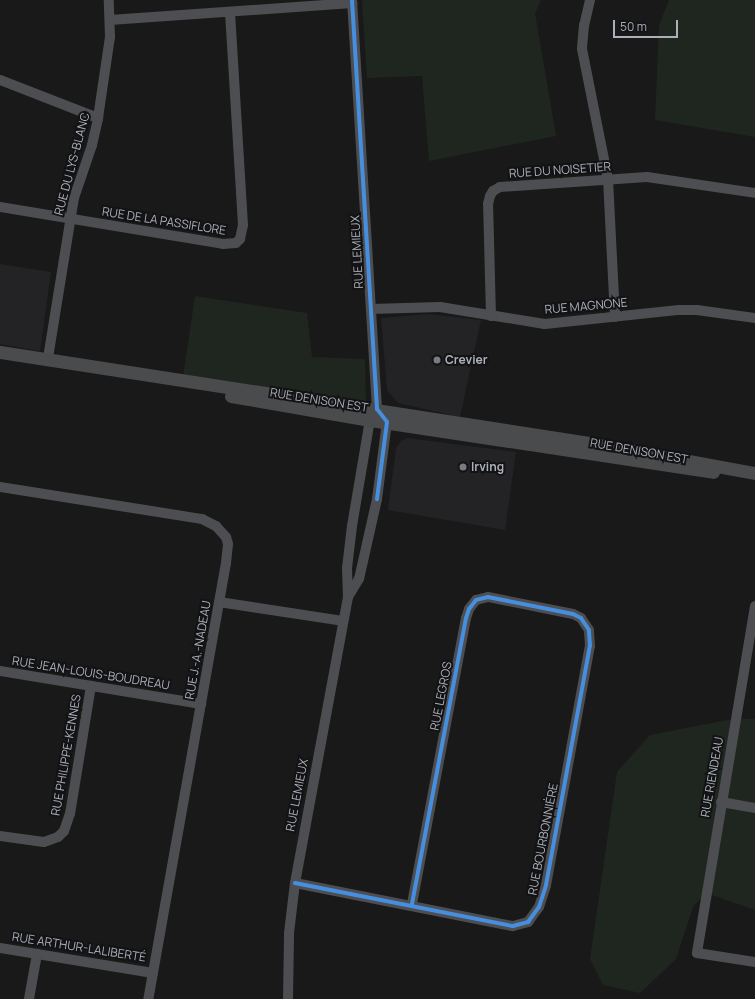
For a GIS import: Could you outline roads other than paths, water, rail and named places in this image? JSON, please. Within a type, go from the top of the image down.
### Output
[{"type":"main road","name":"RUE DENISON EST","points":[[0,352],[48,358],[373,414],[387,422],[696,470],[755,474]]},
{"type":"main road","name":"RUE DENISON EST","points":[[0,359],[617,448],[755,474]]},
{"type":"street","name":"RUE DU LYS-BLANC","points":[[48,358],[75,192],[92,145],[98,118],[110,37],[109,0]]},
{"type":"street","points":[[590,0],[584,25],[582,49],[608,179],[615,317]]},
{"type":"street","points":[[110,20],[230,12],[352,1]]},
{"type":"street","name":"RUE LEMIEUX","points":[[288,999],[289,933],[295,882],[348,597],[347,568],[350,540],[373,414],[371,310],[352,1]]},
{"type":"street","name":"RUE DE LA PASSIFLORE","points":[[0,207],[223,244],[231,245],[236,243],[240,238],[243,225],[230,12]]},
{"type":"street","points":[[0,80],[98,118]]},
{"type":"street","name":"RUE DU NOISETIER","points":[[491,316],[488,204],[493,191],[506,186],[608,179],[655,178],[755,193]]},
{"type":"street","name":"RUE MAGNONE","points":[[371,310],[432,307],[545,324],[679,310],[697,310],[755,318]]},
{"type":"street","name":"RUE LEMIEUX","points":[[348,597],[358,579],[377,499],[387,422]]},
{"type":"street","name":"RUE J.-A.-NADEAU","points":[[0,487],[202,519],[210,522],[221,531],[228,544],[148,999]]},
{"type":"street","name":"RUE LEGROS","points":[[412,904],[464,626],[469,608],[476,600],[488,597],[573,614],[581,618]]},
{"type":"street","points":[[219,602],[343,621]]},
{"type":"street","name":"RUE RIENDEAU","points":[[755,606],[752,643],[721,802],[697,953],[755,962]]},
{"type":"street","name":"RUE BOURBONNIÈRE","points":[[295,882],[412,904],[512,926],[528,922],[534,916],[543,898],[546,885],[590,646],[590,630],[581,618]]},
{"type":"street","name":"RUE JEAN-LOUIS-BOUDREAU","points":[[0,671],[201,704]]},
{"type":"street","name":"RUE PHILIPPE-KENNES","points":[[0,836],[44,842],[58,837],[64,831],[70,814],[91,686]]},
{"type":"street","points":[[721,802],[755,808]]},
{"type":"street","name":"RUE ARTHUR-LALIBERTÉ","points":[[0,948],[153,973]]},
{"type":"street","points":[[29,999],[37,954]]},
{"type":"place","name":"Crevier","points":[[437,360]]},
{"type":"place","name":"Irving","points":[[463,467]]}]
